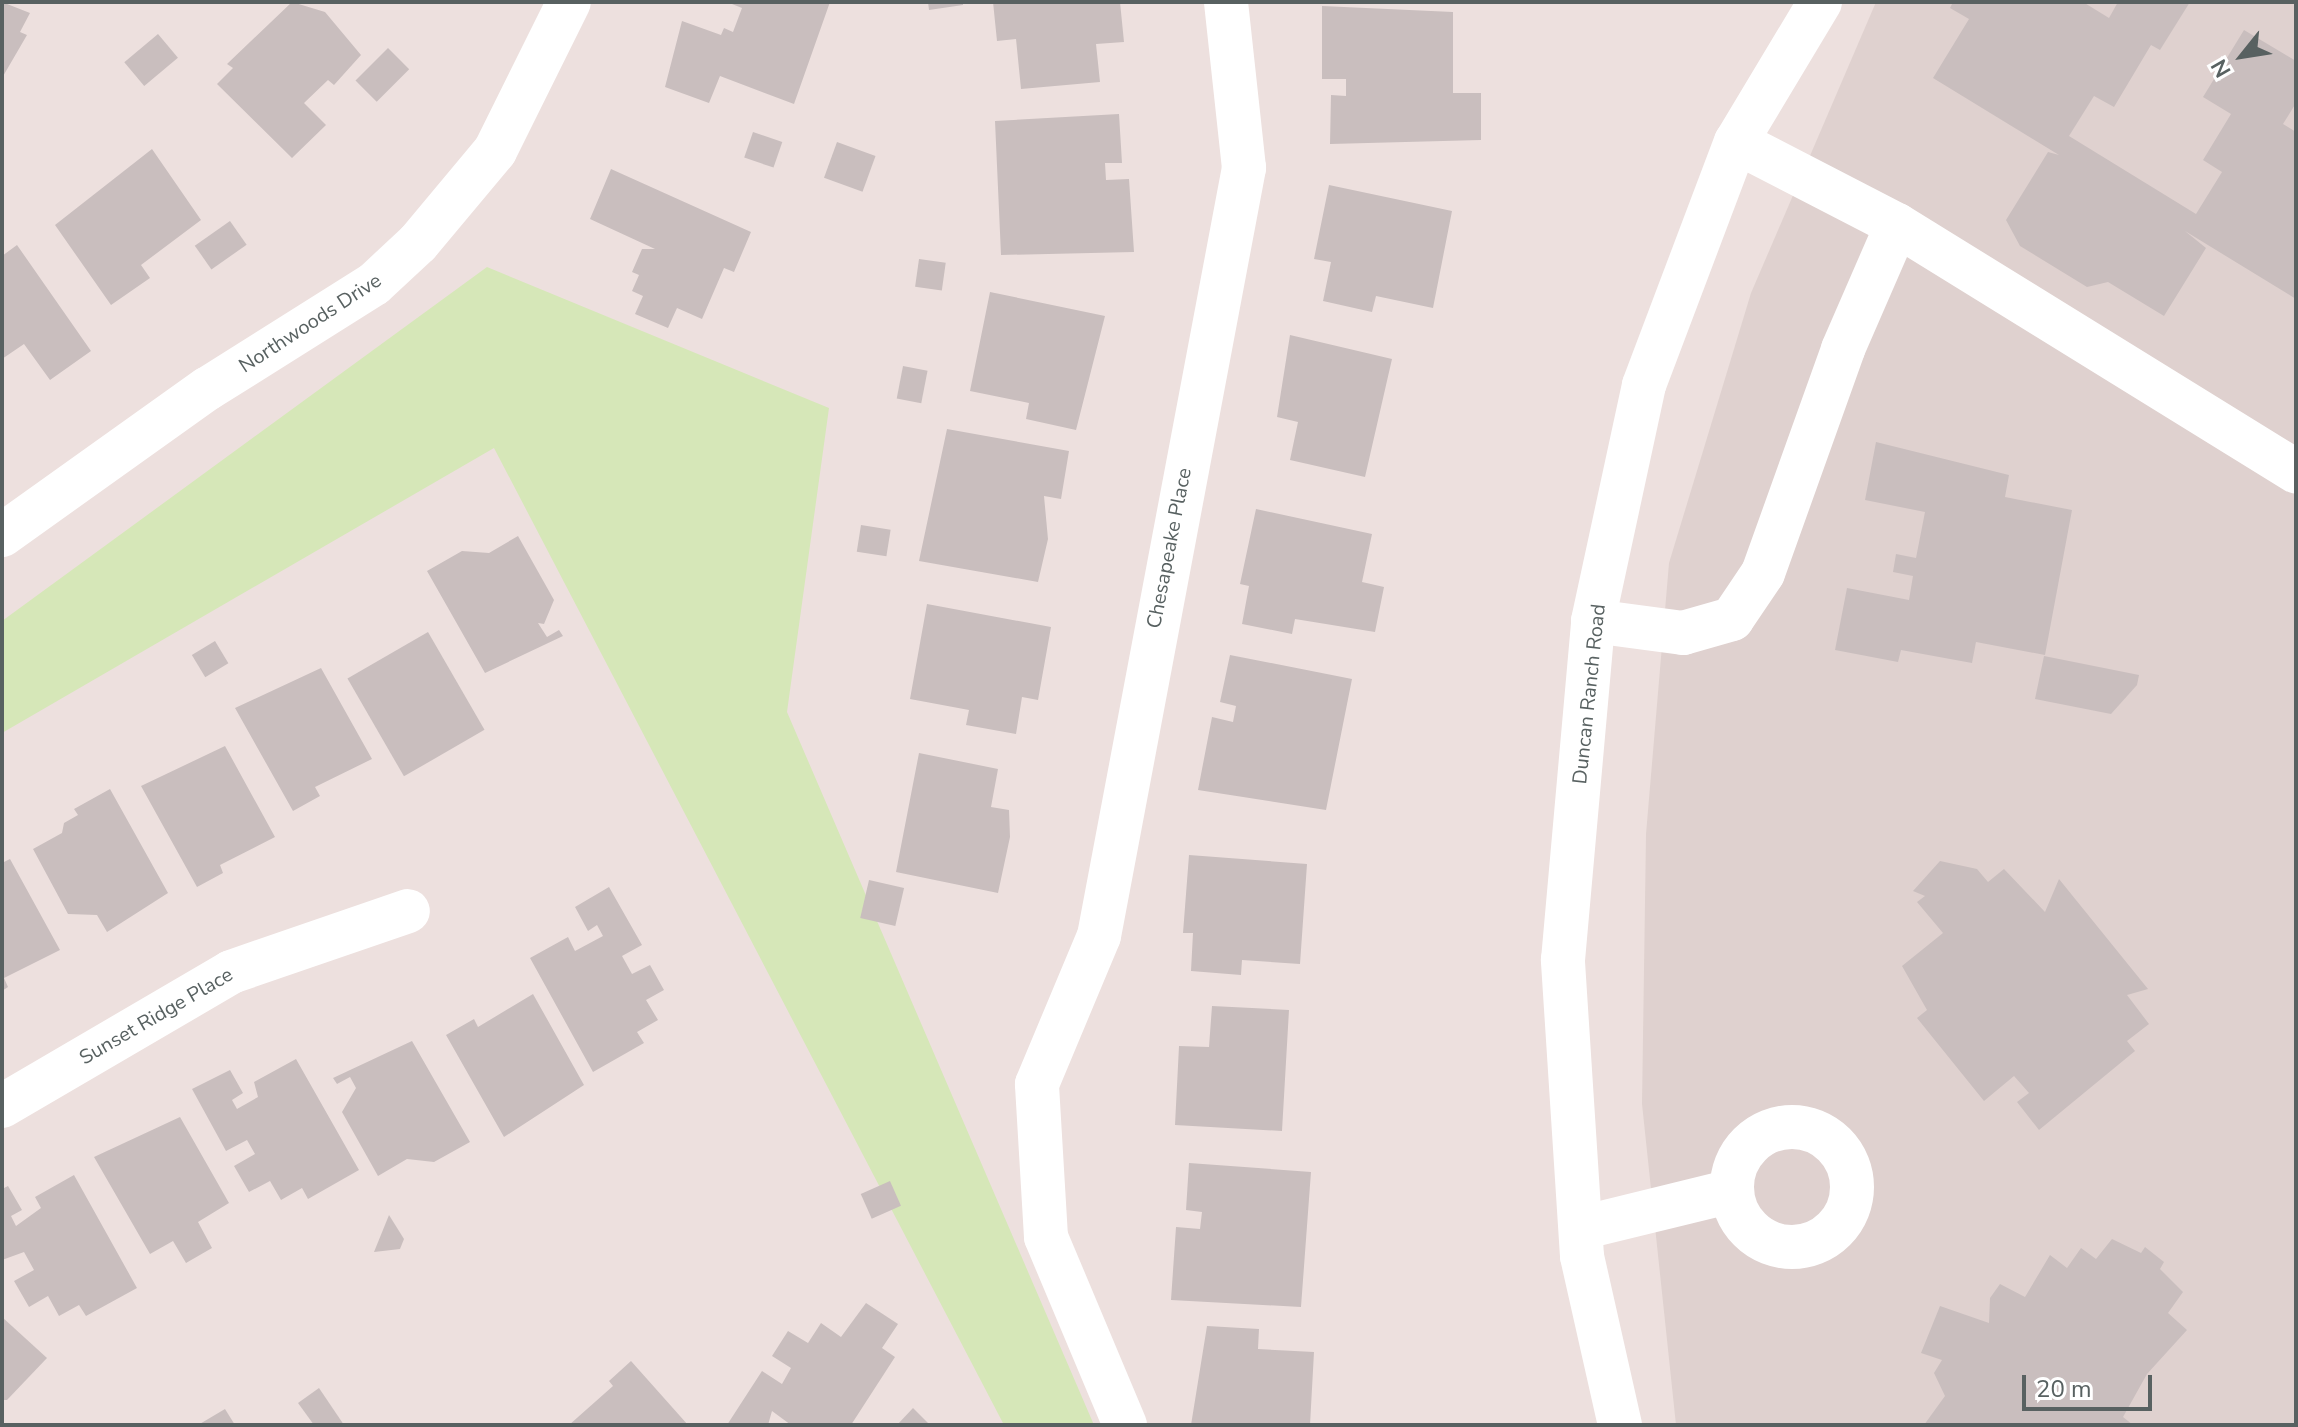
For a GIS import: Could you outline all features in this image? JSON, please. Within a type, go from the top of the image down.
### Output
[{"type":"street","name":"Northwoods Drive","points":[[2,535],[207,389],[374,284],[418,243],[495,151],[569,2]]},
{"type":"street","name":"Chesapeake Place","points":[[1125,1425],[1046,1237],[1037,1084],[1099,936],[1244,168],[1226,2]]},
{"type":"street","name":"Duncan Ranch Road","points":[[1620,1425],[1581,1228],[1563,960],[1593,621],[1644,385],[1736,142],[1820,2]]},
{"type":"street","points":[[1736,142],[1897,225],[2296,471]]},
{"type":"street","points":[[1593,621],[1683,633],[1732,619],[1763,573],[1843,349],[1897,225]]},
{"type":"street","name":"Sunset Ridge Place","points":[[2,1106],[231,972],[408,911]]},
{"type":"street","points":[[1581,1228],[1732,1191]]},
{"type":"shaded area","points":[[1876,2],[2296,2],[2296,1425],[1676,1425],[1642,1104],[1646,834],[1669,563],[1751,293]]},
{"type":"green space","points":[[487,267],[829,408],[787,712],[1094,1425],[1004,1425],[494,448],[2,733],[2,621]]},
{"type":"building","points":[[2,2],[30,13],[20,32],[27,35],[2,78]]},
{"type":"building","points":[[292,2],[325,12],[361,55],[334,85],[328,80],[304,103],[326,125],[292,158],[217,84],[233,68],[227,64]]},
{"type":"building","points":[[727,2],[830,2],[794,104],[720,76],[709,103],[665,87],[682,21],[721,35],[724,28],[733,32],[742,8]]},
{"type":"building","points":[[928,2],[963,2],[963,5],[929,10]]},
{"type":"building","points":[[993,2],[1120,2],[1124,42],[1096,44],[1100,82],[1021,89],[1016,39],[997,41]]},
{"type":"building","points":[[1953,2],[2083,2],[2109,18],[2118,2],[2190,2],[2160,50],[2151,45],[2114,107],[2094,96],[2069,136],[2196,214],[2222,172],[2203,160],[2231,114],[2203,97],[2244,30],[2296,61],[2296,103],[2283,124],[2296,132],[2296,299],[2185,231],[2206,248],[2164,316],[2108,282],[2087,287],[2020,246],[2006,220],[2048,152],[2059,155],[1933,78],[1969,19],[1950,8]]},
{"type":"building","points":[[1322,6],[1453,12],[1453,93],[1481,93],[1481,140],[1330,144],[1331,95],[1346,96],[1346,79],[1322,79]]},
{"type":"building","points":[[158,34],[178,58],[144,86],[124,62]]},
{"type":"building","points":[[388,48],[409,69],[377,102],[355,81]]},
{"type":"building","points":[[1119,114],[1122,163],[1105,163],[1106,180],[1129,179],[1134,252],[1001,255],[995,121]]},
{"type":"building","points":[[753,132],[782,142],[774,168],[744,158]]},
{"type":"building","points":[[837,142],[876,156],[863,192],[824,178]]},
{"type":"building","points":[[152,149],[201,220],[141,265],[150,278],[111,305],[55,225]]},
{"type":"building","points":[[611,169],[751,232],[734,272],[724,268],[702,319],[677,308],[668,328],[635,314],[643,296],[632,291],[639,275],[632,272],[642,249],[655,249],[590,219]]},
{"type":"building","points":[[1329,185],[1452,211],[1433,308],[1376,296],[1372,312],[1323,301],[1331,262],[1314,259]]},
{"type":"building","points":[[230,221],[247,245],[211,269],[195,246]]},
{"type":"building","points":[[17,245],[91,351],[50,380],[24,344],[2,359],[2,256]]},
{"type":"building","points":[[919,259],[946,263],[942,290],[915,287]]},
{"type":"building","points":[[990,292],[1105,316],[1076,430],[1026,419],[1029,403],[970,391]]},
{"type":"building","points":[[1290,335],[1392,359],[1365,477],[1290,460],[1298,422],[1277,417]]},
{"type":"building","points":[[903,366],[928,371],[921,403],[897,398]]},
{"type":"building","points":[[947,429],[1069,451],[1061,499],[1044,496],[1048,539],[1038,582],[919,561]]},
{"type":"building","points":[[1876,442],[2009,475],[2005,497],[2072,510],[2045,655],[1976,642],[1972,663],[1901,650],[1898,662],[1835,650],[1847,588],[1909,600],[1913,576],[1893,572],[1896,554],[1916,558],[1925,512],[1865,500]]},
{"type":"building","points":[[1256,509],[1372,534],[1362,582],[1384,587],[1375,632],[1295,619],[1292,634],[1242,624],[1249,586],[1240,584]]},
{"type":"building","points":[[861,525],[891,530],[886,556],[857,552]]},
{"type":"building","points":[[518,536],[554,600],[544,624],[538,623],[547,637],[559,630],[563,636],[485,673],[427,571],[462,551],[489,553]]},
{"type":"building","points":[[927,604],[1051,627],[1038,700],[1022,697],[1016,734],[966,725],[969,710],[910,699]]},
{"type":"building","points":[[428,632],[484,730],[404,776],[347,678]]},
{"type":"building","points":[[215,641],[228,663],[205,677],[192,655]]},
{"type":"building","points":[[1230,655],[1352,679],[1326,810],[1198,790],[1212,717],[1233,722],[1236,706],[1220,702]]},
{"type":"building","points":[[2044,656],[2139,675],[2137,685],[2111,714],[2035,699]]},
{"type":"building","points":[[321,668],[372,759],[315,787],[320,796],[293,811],[235,708]]},
{"type":"building","points":[[225,746],[275,837],[220,865],[223,873],[197,887],[141,786]]},
{"type":"building","points":[[919,753],[998,769],[991,807],[1009,810],[1010,837],[998,893],[896,872]]},
{"type":"building","points":[[110,789],[168,893],[107,932],[97,915],[68,914],[33,849],[62,833],[64,823],[78,815],[74,809]]},
{"type":"building","points":[[1189,855],[1307,864],[1300,964],[1242,960],[1241,975],[1191,971],[1193,933],[1183,933]]},
{"type":"building","points":[[10,859],[60,950],[4,978],[8,987],[2,991],[2,863]]},
{"type":"building","points":[[1940,861],[1977,869],[1988,882],[2004,869],[2045,912],[2059,879],[2148,989],[2127,995],[2149,1024],[2127,1041],[2135,1051],[2039,1130],[2017,1102],[2029,1093],[2014,1076],[1984,1101],[1917,1018],[1927,1010],[1902,966],[1943,933],[1917,902],[1925,896],[1913,891]]},
{"type":"building","points":[[869,880],[904,888],[895,926],[860,918]]},
{"type":"building","points":[[609,887],[642,945],[622,956],[632,974],[650,965],[664,990],[646,1000],[658,1020],[637,1032],[644,1043],[593,1072],[530,958],[568,937],[575,951],[603,936],[597,925],[588,931],[575,907]]},
{"type":"building","points":[[533,994],[584,1085],[504,1137],[446,1035],[474,1019],[478,1027]]},
{"type":"building","points":[[1212,1006],[1289,1010],[1282,1131],[1175,1125],[1179,1046],[1209,1047]]},
{"type":"building","points":[[412,1041],[470,1142],[434,1162],[407,1159],[378,1176],[342,1112],[356,1088],[350,1077],[337,1084],[333,1078]]},
{"type":"building","points":[[296,1059],[359,1170],[308,1199],[302,1188],[281,1200],[270,1181],[249,1192],[234,1166],[255,1154],[247,1140],[226,1151],[192,1089],[230,1070],[243,1093],[232,1100],[237,1109],[258,1097],[254,1082]]},
{"type":"building","points":[[180,1117],[229,1203],[198,1222],[212,1248],[186,1263],[173,1241],[150,1254],[94,1157]]},
{"type":"building","points":[[1189,1163],[1311,1172],[1301,1307],[1171,1300],[1176,1227],[1200,1229],[1202,1212],[1186,1210]]},
{"type":"building","points":[[74,1175],[137,1288],[86,1316],[79,1305],[59,1316],[48,1296],[29,1307],[14,1281],[34,1270],[24,1252],[2,1260],[2,1189],[8,1186],[22,1210],[11,1216],[16,1226],[41,1208],[35,1197]]},
{"type":"building","points":[[890,1181],[901,1206],[872,1219],[861,1194]]},
{"type":"building","points":[[389,1215],[404,1239],[400,1249],[374,1252]]},
{"type":"building","points":[[2112,1239],[2141,1253],[2145,1247],[2164,1262],[2160,1269],[2183,1292],[2168,1313],[2187,1330],[2147,1374],[2123,1417],[2133,1425],[1924,1425],[1945,1396],[1934,1373],[1942,1360],[1921,1353],[1940,1306],[1989,1323],[1990,1298],[2000,1284],[2025,1297],[2050,1255],[2067,1268],[2081,1248],[2096,1259]]},
{"type":"building","points":[[866,1303],[898,1324],[882,1348],[895,1357],[851,1425],[791,1425],[772,1411],[768,1425],[727,1425],[762,1371],[782,1384],[791,1368],[772,1356],[788,1331],[808,1343],[821,1323],[841,1337]]},
{"type":"building","points":[[2,1317],[47,1358],[7,1400],[2,1400]]},
{"type":"building","points":[[1207,1326],[1259,1329],[1258,1349],[1314,1352],[1310,1425],[1191,1425]]},
{"type":"building","points":[[631,1361],[688,1425],[569,1425],[613,1386],[609,1381]]},
{"type":"building","points":[[319,1388],[344,1425],[314,1425],[298,1403]]},
{"type":"building","points":[[913,1408],[930,1425],[897,1425]]},
{"type":"building","points":[[225,1409],[235,1425],[198,1425]]}]
